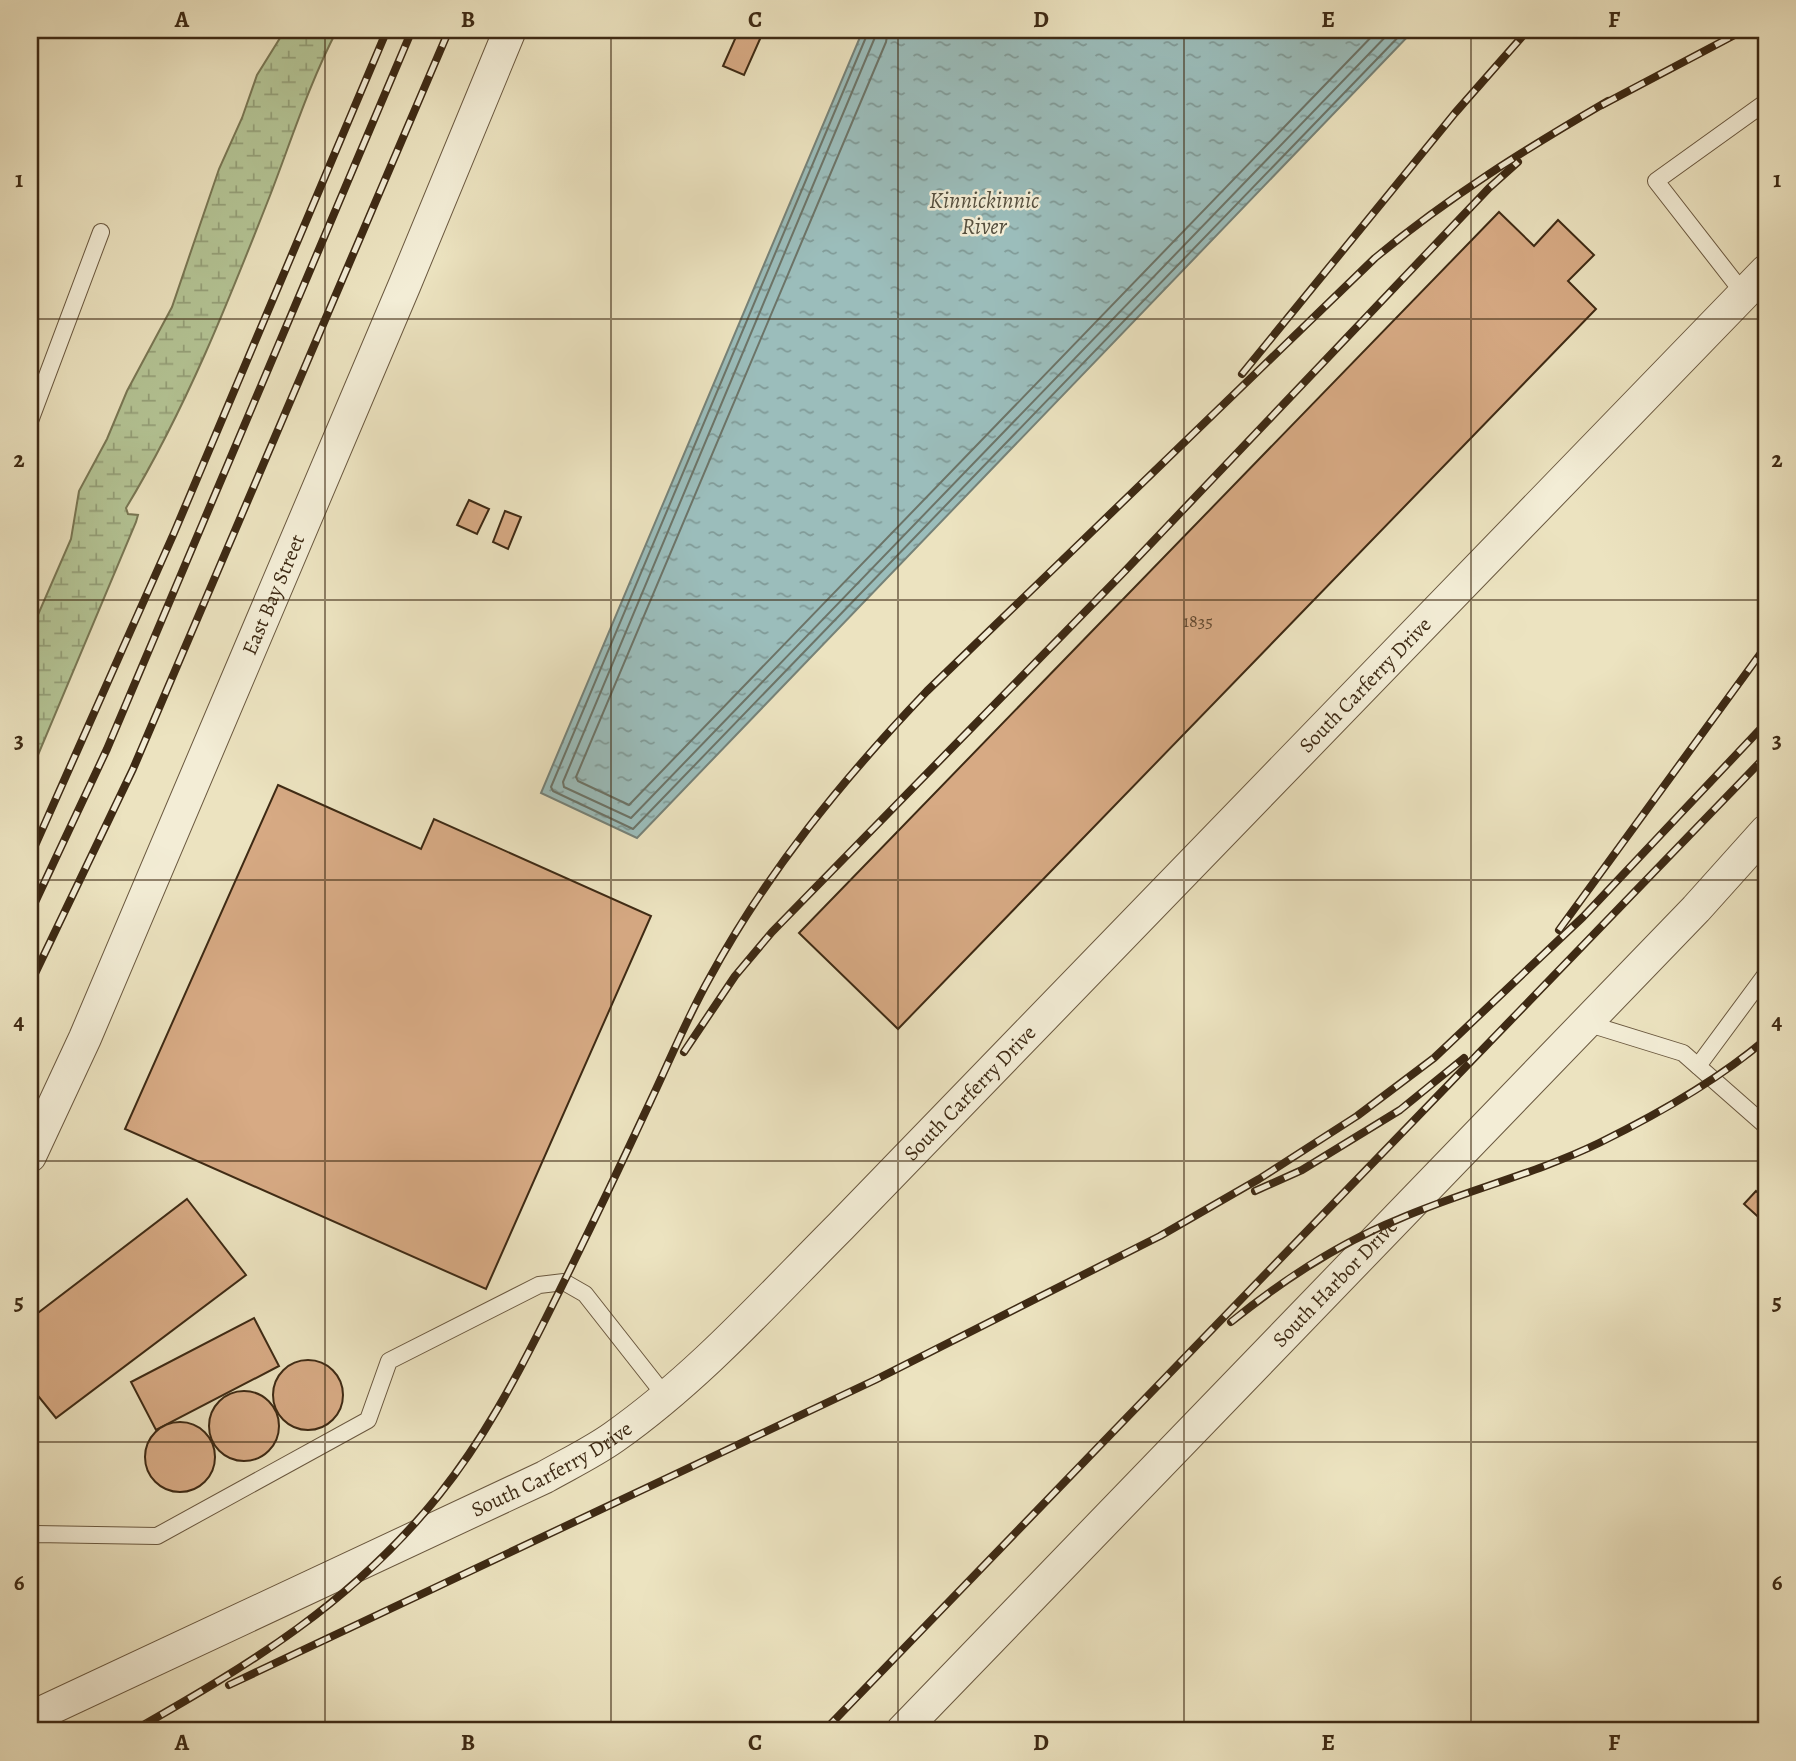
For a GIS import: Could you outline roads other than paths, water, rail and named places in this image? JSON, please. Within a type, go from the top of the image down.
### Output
[{"type":"street","name":"East Bay Street","points":[[30,1156],[117,962],[405,285],[510,30]]},
{"type":"street","name":"South Carferry Drive","points":[[30,1718],[545,1477],[612,1439],[666,1397],[704,1365],[850,1216],[1766,271]]},
{"type":"street","name":"South Harbor Drive","points":[[902,1731],[1586,1023],[1766,831]]},
{"type":"lane","points":[[1744,294],[1656,181],[1766,102]]},
{"type":"lane","points":[[30,421],[100,232]]},
{"type":"lane","points":[[1698,1066],[1766,974]]},
{"type":"lane","points":[[1586,1023],[1683,1053],[1766,1126]]},
{"type":"lane","points":[[30,1536],[157,1536],[368,1420],[389,1361],[539,1285],[564,1282],[585,1294],[666,1397]]},
{"type":"water","name":"Kinnickinnic River","points":[[863,30],[1414,30],[637,838],[541,793]]},
{"type":"railway","points":[[30,857],[174,533],[387,30]]},
{"type":"railway","points":[[30,913],[107,749],[412,30]]},
{"type":"railway","points":[[30,984],[133,769],[449,30]]},
{"type":"railway","points":[[1242,374],[1455,113],[1528,30]]},
{"type":"railway","points":[[1602,105],[1744,30]]},
{"type":"railway","points":[[133,1731],[219,1681],[335,1600],[405,1534],[455,1474],[497,1409],[534,1341],[709,979],[781,864],[836,793],[896,724],[1375,258],[1431,214],[1488,175],[1608,101]]},
{"type":"railway","points":[[684,1052],[735,976],[772,932],[1123,573],[1489,188],[1518,162]]},
{"type":"railway","points":[[1559,930],[1766,646]]},
{"type":"railway","points":[[229,1685],[875,1380],[1160,1236],[1259,1179],[1357,1116],[1434,1058],[1583,917],[1766,723]]},
{"type":"railway","points":[[824,1731],[1766,756]]},
{"type":"railway","points":[[1231,1322],[1270,1292],[1354,1240],[1424,1209],[1550,1164],[1599,1143],[1686,1096],[1766,1039]]},
{"type":"railway","points":[[1255,1191],[1302,1170],[1400,1110],[1464,1058]]}]
